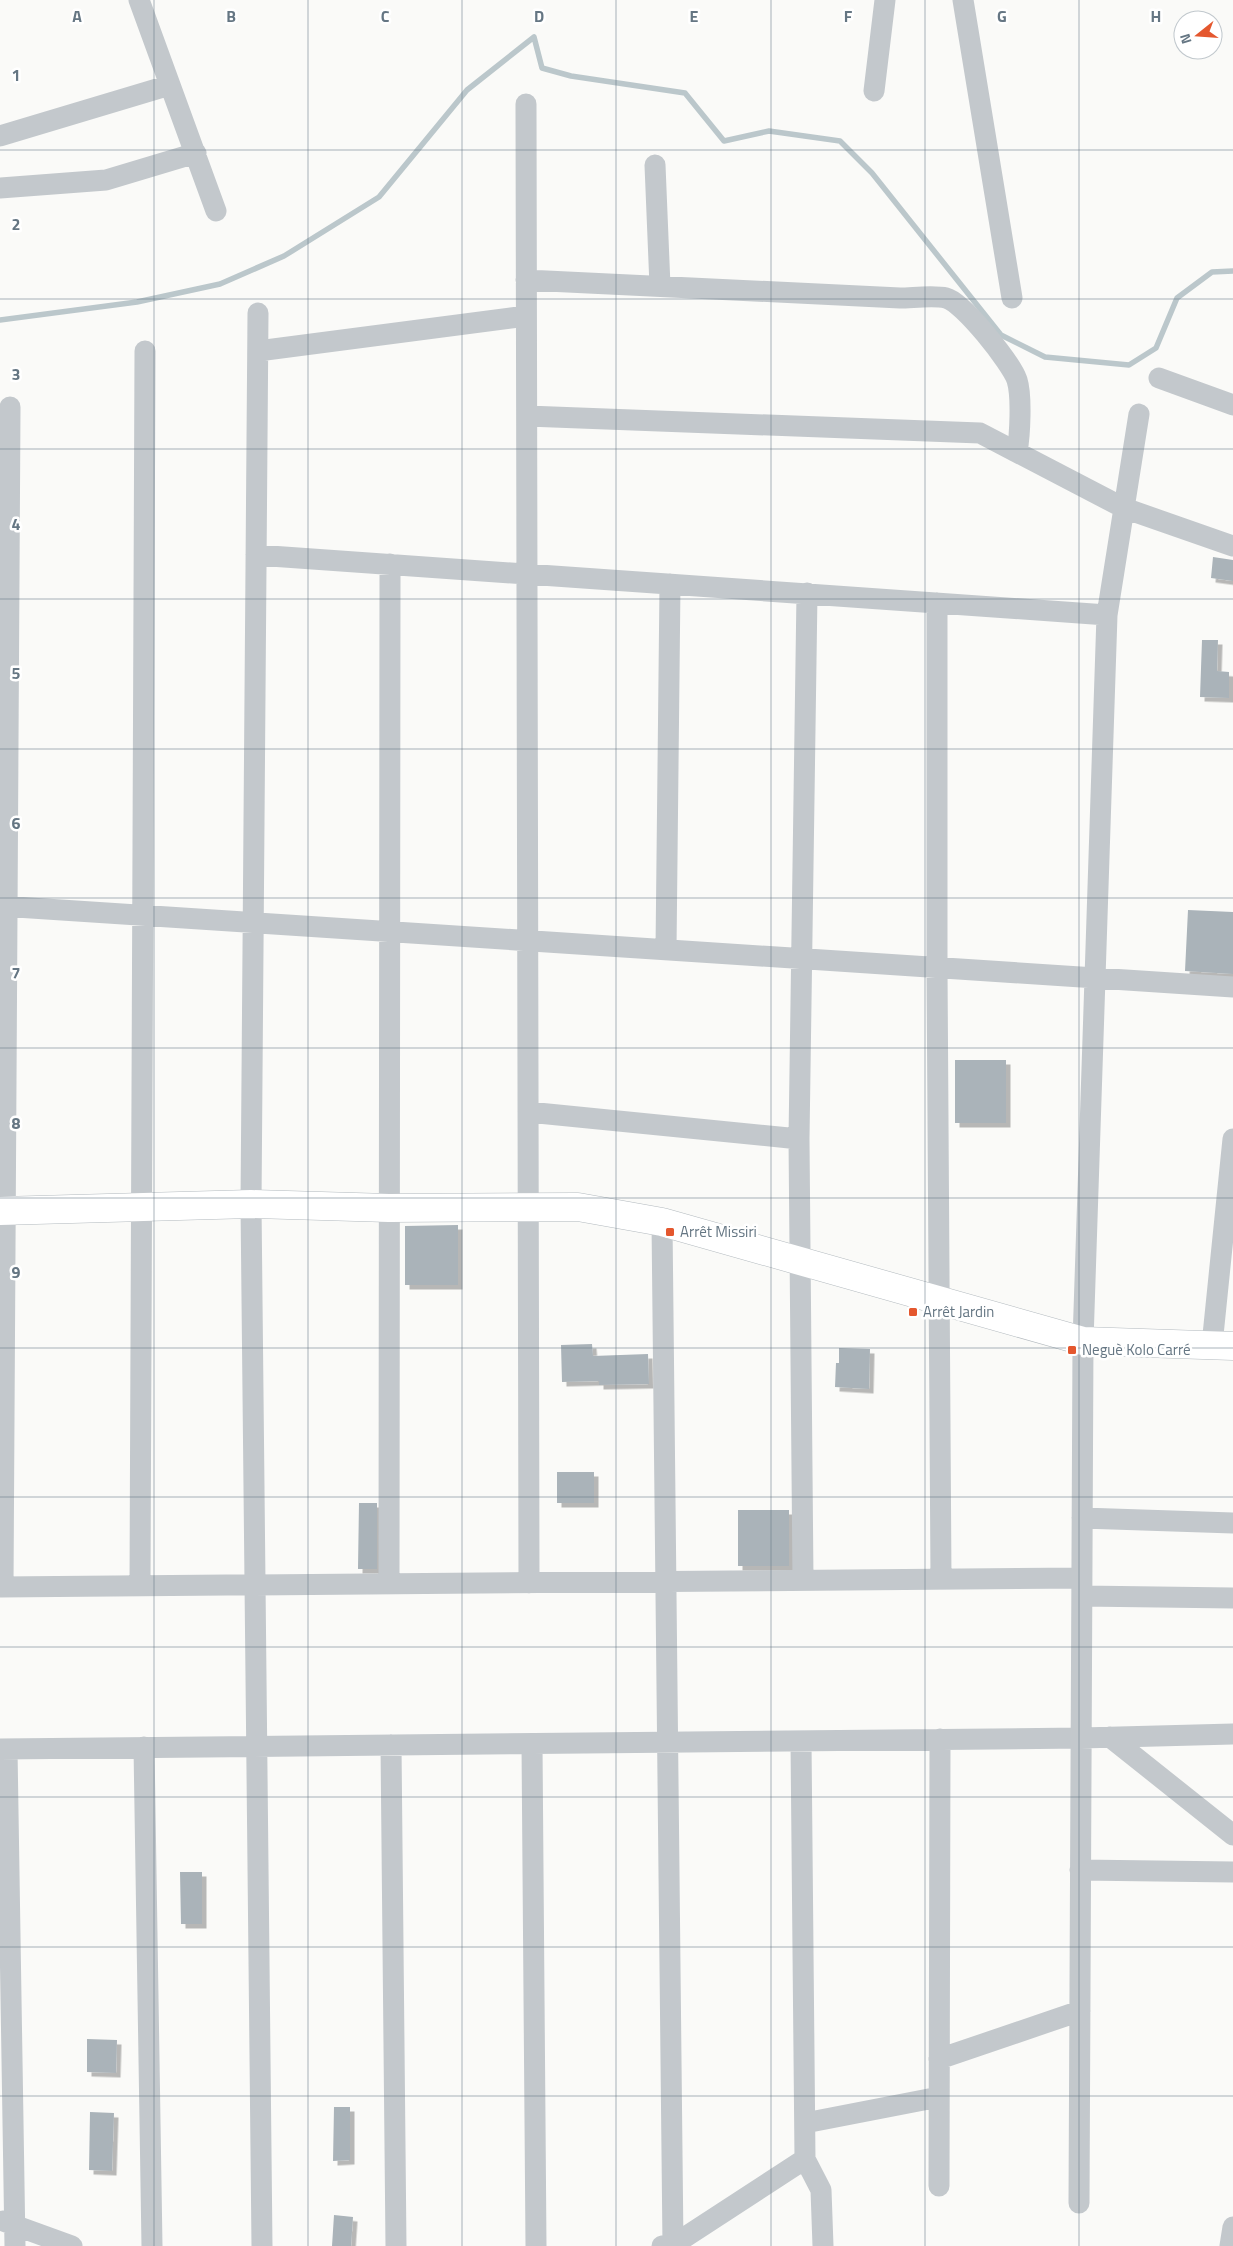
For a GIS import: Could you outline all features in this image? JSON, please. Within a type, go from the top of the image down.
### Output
[{"type":"street","points":[[139,0],[216,211]]},
{"type":"street","points":[[874,91],[884,0]]},
{"type":"street","points":[[963,0],[1012,298]]},
{"type":"street","points":[[0,136],[170,85]]},
{"type":"street","points":[[526,104],[529,1583]]},
{"type":"street","points":[[0,188],[106,180],[196,153]]},
{"type":"street","points":[[656,165],[660,286]]},
{"type":"street","points":[[526,280],[900,298],[945,297],[965,311],[1007,362],[1017,381],[1020,433],[1017,452]]},
{"type":"street","points":[[258,313],[251,1204],[262,2246]]},
{"type":"street","points":[[258,351],[526,316]]},
{"type":"street","points":[[140,1586],[145,351]]},
{"type":"street","points":[[1158,378],[1233,405]]},
{"type":"street","points":[[10,407],[3,906],[2,1587],[941,1579],[1233,1598]]},
{"type":"street","points":[[1079,2203],[1083,1341],[1094,978],[1107,615],[1139,414]]},
{"type":"street","points":[[527,416],[980,433],[1124,508],[1233,546]]},
{"type":"street","points":[[256,554],[1107,615]]},
{"type":"street","points":[[389,1584],[390,564]]},
{"type":"street","points":[[666,950],[670,584]]},
{"type":"street","points":[[804,1580],[799,1139],[807,594]]},
{"type":"street","points":[[937,603],[941,1579]]},
{"type":"street","points":[[3,906],[1233,988]]},
{"type":"street","points":[[528,1112],[799,1139]]},
{"type":"street","points":[[3,1211],[251,1204],[389,1208],[578,1207],[662,1222],[1083,1341],[1222,1346],[1233,1139]]},
{"type":"street","points":[[662,1222],[673,2246]]},
{"type":"street","points":[[1082,1518],[1233,1523]]},
{"type":"street","points":[[72,2246],[10,2231],[4,1749],[1081,1738],[1233,1734]]},
{"type":"street","points":[[1110,1737],[1233,1835]]},
{"type":"street","points":[[939,2186],[940,1739]]},
{"type":"street","points":[[801,1741],[805,2160],[821,2190],[823,2246]]},
{"type":"street","points":[[532,1744],[536,2246]]},
{"type":"street","points":[[392,1745],[396,2246]]},
{"type":"street","points":[[144,1748],[152,2246]]},
{"type":"street","points":[[1080,1870],[1233,1872]]},
{"type":"street","points":[[939,2059],[1080,2011]]},
{"type":"street","points":[[805,2123],[939,2098]]},
{"type":"street","points":[[662,2246],[673,2246],[805,2160]]},
{"type":"street","points":[[1230,2246],[1233,2228]]},
{"type":"building","points":[[1213,557],[1233,560],[1233,581],[1211,578]]},
{"type":"building","points":[[1202,640],[1218,640],[1217,671],[1229,672],[1229,698],[1200,697]]},
{"type":"building","points":[[1188,910],[1233,912],[1233,974],[1185,971]]},
{"type":"building","points":[[955,1060],[1006,1060],[1006,1123],[955,1123]]},
{"type":"building","points":[[458,1225],[458,1285],[405,1285],[405,1226]]},
{"type":"building","points":[[592,1344],[593,1356],[648,1354],[649,1384],[599,1385],[599,1381],[562,1382],[561,1345]]},
{"type":"building","points":[[839,1348],[870,1349],[869,1389],[835,1387],[836,1363],[839,1363]]},
{"type":"building","points":[[557,1472],[594,1472],[594,1503],[557,1503]]},
{"type":"building","points":[[359,1503],[377,1503],[377,1569],[358,1569]]},
{"type":"building","points":[[738,1510],[789,1510],[789,1566],[738,1566]]},
{"type":"building","points":[[180,1872],[202,1872],[202,1924],[181,1924]]},
{"type":"building","points":[[87,2039],[117,2040],[116,2073],[87,2072]]},
{"type":"building","points":[[334,2107],[350,2107],[350,2160],[333,2161]]},
{"type":"building","points":[[90,2112],[114,2113],[112,2171],[89,2170]]},
{"type":"building","points":[[334,2215],[353,2217],[351,2246],[332,2246]]},
{"type":"waterway","points":[[0,320],[137,302],[220,284],[284,256],[379,197],[467,90],[534,37],[542,68],[571,76],[685,93],[724,141],[769,131],[840,141],[872,173],[1001,335],[1045,357],[1129,365],[1156,348],[1177,298],[1212,272],[1233,271]]},
{"type":"place","name":"Arrêt Missiri","points":[[670,1232]]},
{"type":"place","name":"Arrêt Jardin","points":[[913,1312]]},
{"type":"place","name":"Neguè Kolo Carré","points":[[1072,1350]]}]
